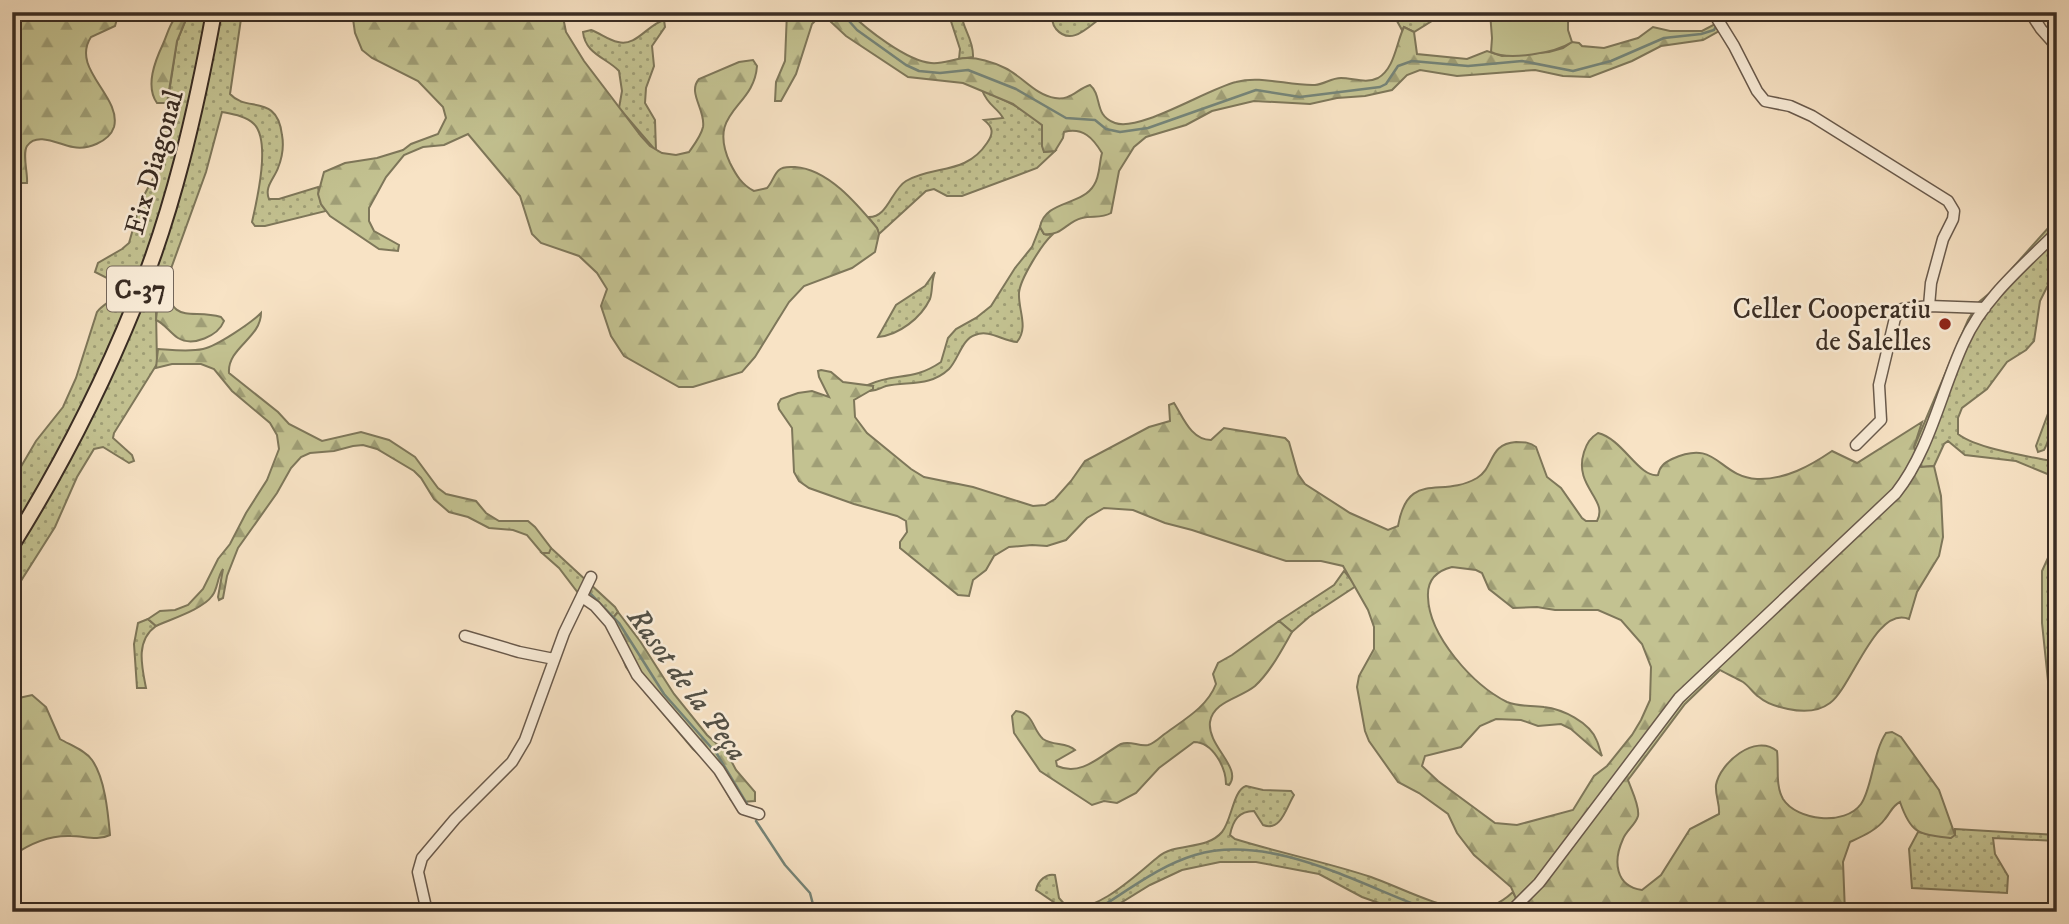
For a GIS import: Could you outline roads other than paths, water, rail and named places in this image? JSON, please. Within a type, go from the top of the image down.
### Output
[{"type":"highway","name":"Eix Diagonal","points":[[12,545],[41,499],[77,432],[136,302],[192,124],[214,12]]},
{"type":"street","points":[[1713,12],[1765,101],[1790,106],[1812,116],[1948,201],[1954,211],[1953,219],[1943,239],[1931,283],[1929,306]]},
{"type":"street","points":[[2031,12],[2041,29],[2057,47]]},
{"type":"street","points":[[1510,912],[1539,883],[1679,698],[1896,493],[1917,458],[1964,342],[1975,322],[2057,232]]},
{"type":"street","points":[[1856,445],[1881,420],[1880,386],[1895,318],[1902,309],[1929,306],[1985,308]]},
{"type":"street","points":[[1959,307],[1975,322]]},
{"type":"street","points":[[422,912],[425,902],[418,872],[422,858],[455,819],[512,762],[525,740],[573,612],[591,577]]},
{"type":"street","points":[[582,597],[595,606],[610,623],[638,675],[719,770],[744,809],[759,814]]},
{"type":"street","points":[[465,636],[554,659]]},
{"type":"waterway","points":[[841,12],[857,30],[906,65],[919,71],[940,73],[968,70],[1016,89],[1066,118],[1095,120],[1106,129],[1120,132],[1148,128],[1256,90],[1300,97],[1380,87],[1386,84],[1398,66],[1412,61],[1468,66],[1522,61],[1573,71],[1611,61],[1664,38],[1714,30],[1717,24]]},
{"type":"waterway","name":"Rasot de la Peça","points":[[590,593],[619,623],[664,694],[717,754],[747,804]]},
{"type":"waterway","name":"Rasot de la Peça","points":[[756,821],[785,865],[810,893],[815,912]]},
{"type":"waterway","points":[[1093,912],[1168,866],[1195,855],[1225,850],[1286,856],[1348,877],[1435,912]]},
{"type":"place","name":"Celler Cooperatiu de Salelles","points":[[1945,324]]}]
